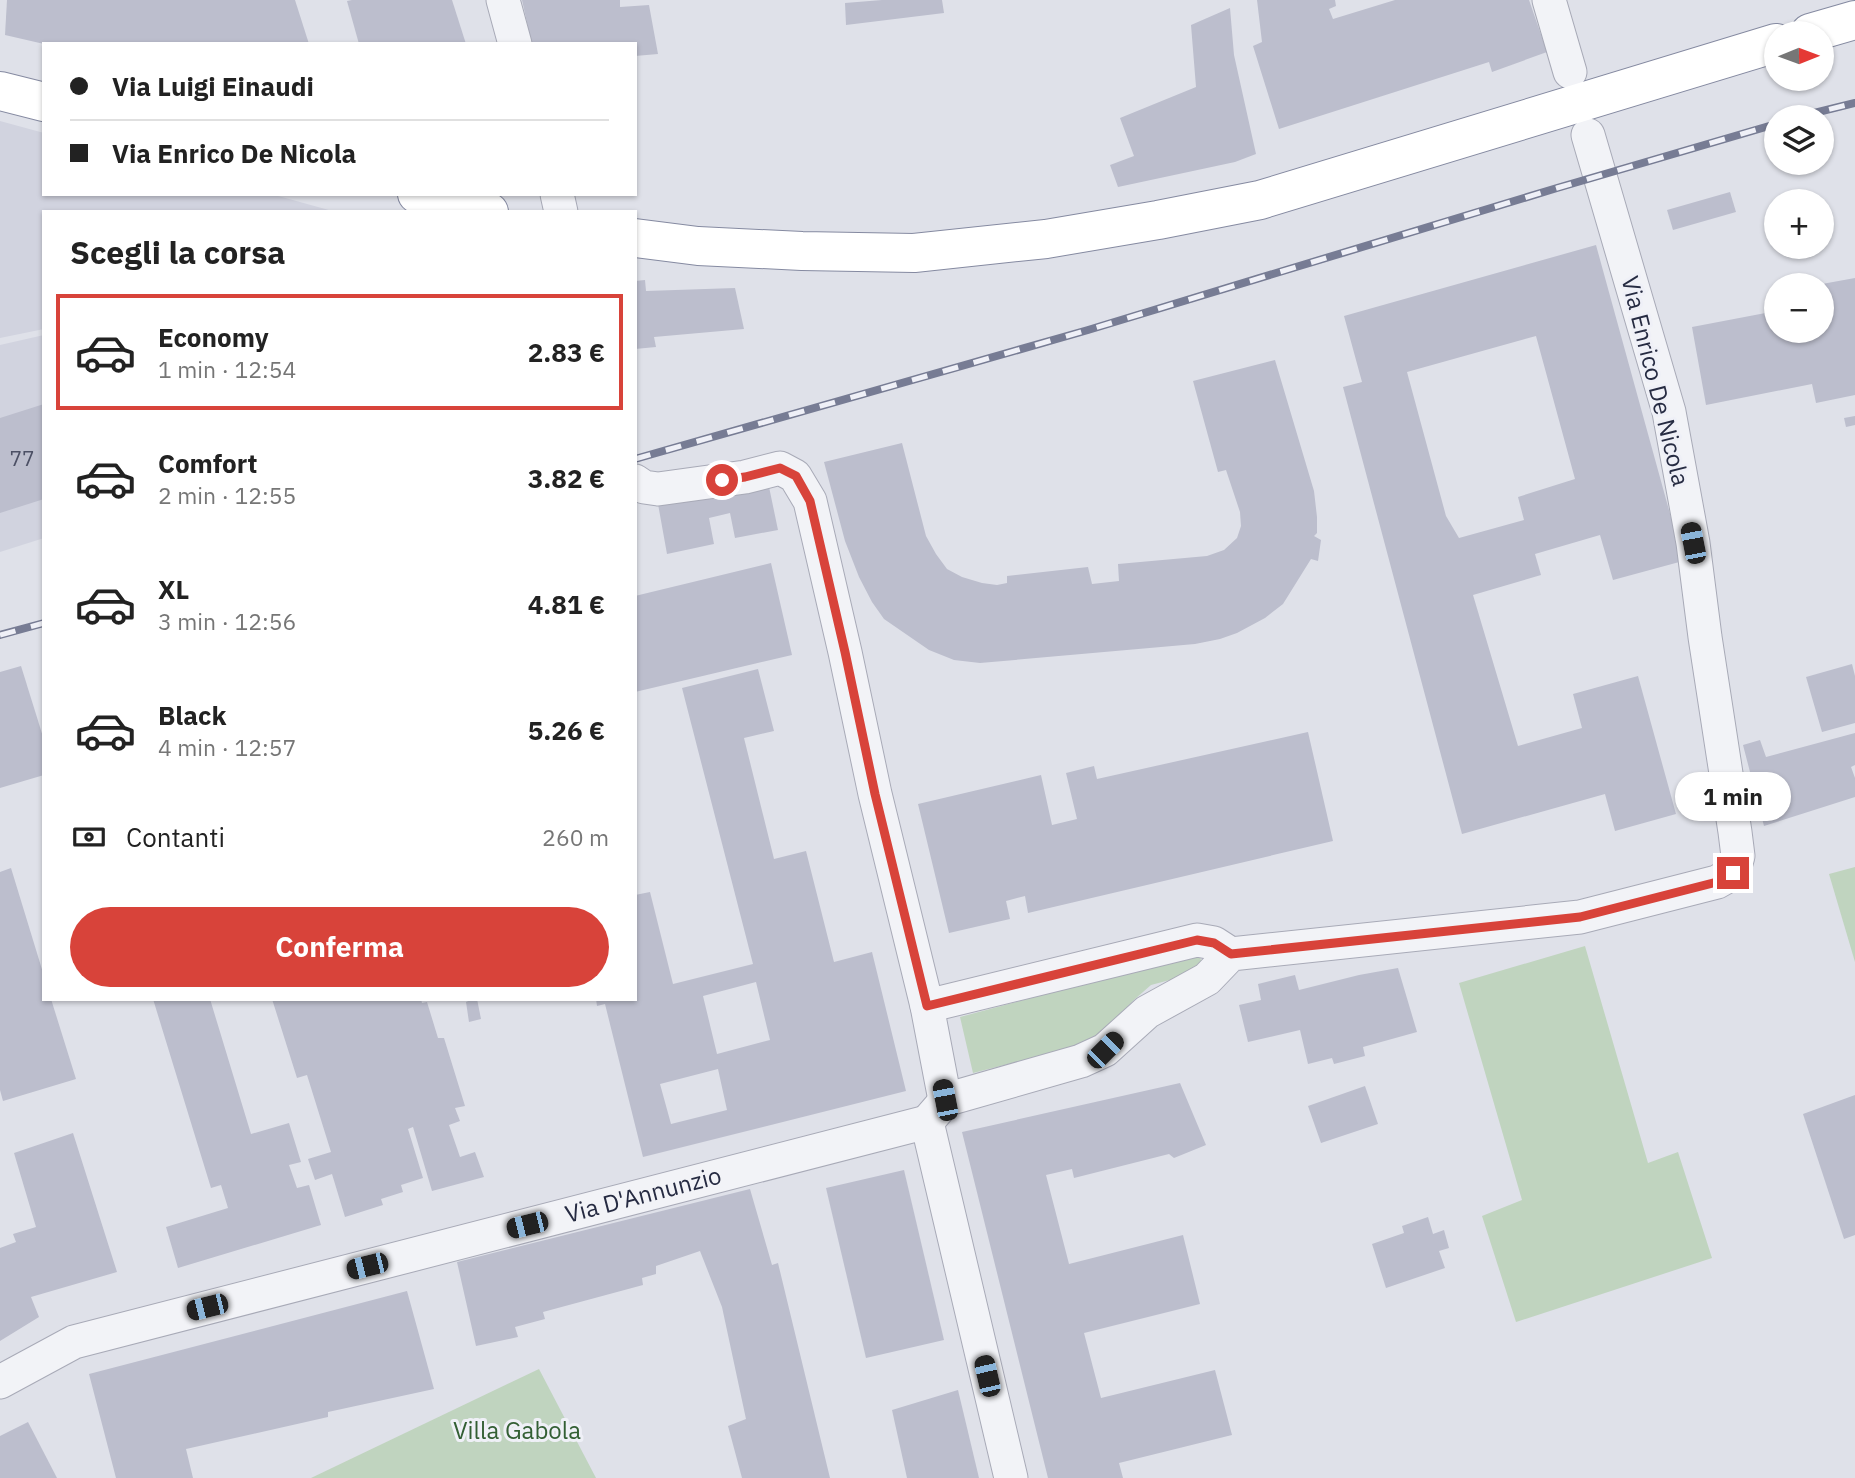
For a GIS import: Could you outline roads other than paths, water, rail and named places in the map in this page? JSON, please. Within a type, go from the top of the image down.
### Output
[{"type":"highway","points":[[1834,26],[1855,20]]},
{"type":"highway","points":[[637,238],[711,247],[914,253],[1046,239],[1260,200],[1764,47]]},
{"type":"highway","points":[[0,91],[42,102]]},
{"type":"highway","points":[[425,196],[481,210]]},
{"type":"street","points":[[503,0],[514,42]]},
{"type":"street","points":[[1549,0],[1570,72]]},
{"type":"street","name":"Via Enrico De Nicola","points":[[927,1006],[1197,940],[1214,943],[1231,954],[1580,917],[1717,882],[1733,873],[1738,856],[1735,832],[1693,543],[1671,425],[1588,135]]},
{"type":"street","points":[[637,482],[645,487],[658,489],[745,477],[780,468],[796,476],[810,501],[875,794],[927,1006],[936,1111],[1012,1478]]},
{"type":"street","points":[[936,1111],[1081,1061],[1105,1050],[1147,1012],[1207,979],[1231,954]]},
{"type":"street","name":"Via D'Annunzio","points":[[0,1382],[74,1342],[936,1111]]},
{"type":"railway","points":[[1834,108],[1855,103]]},
{"type":"railway","points":[[637,458],[1088,330],[1764,128]]},
{"type":"railway","points":[[0,635],[42,624]]},
{"type":"park label","name":"Villa Gabola","points":[[517,1431]]}]
